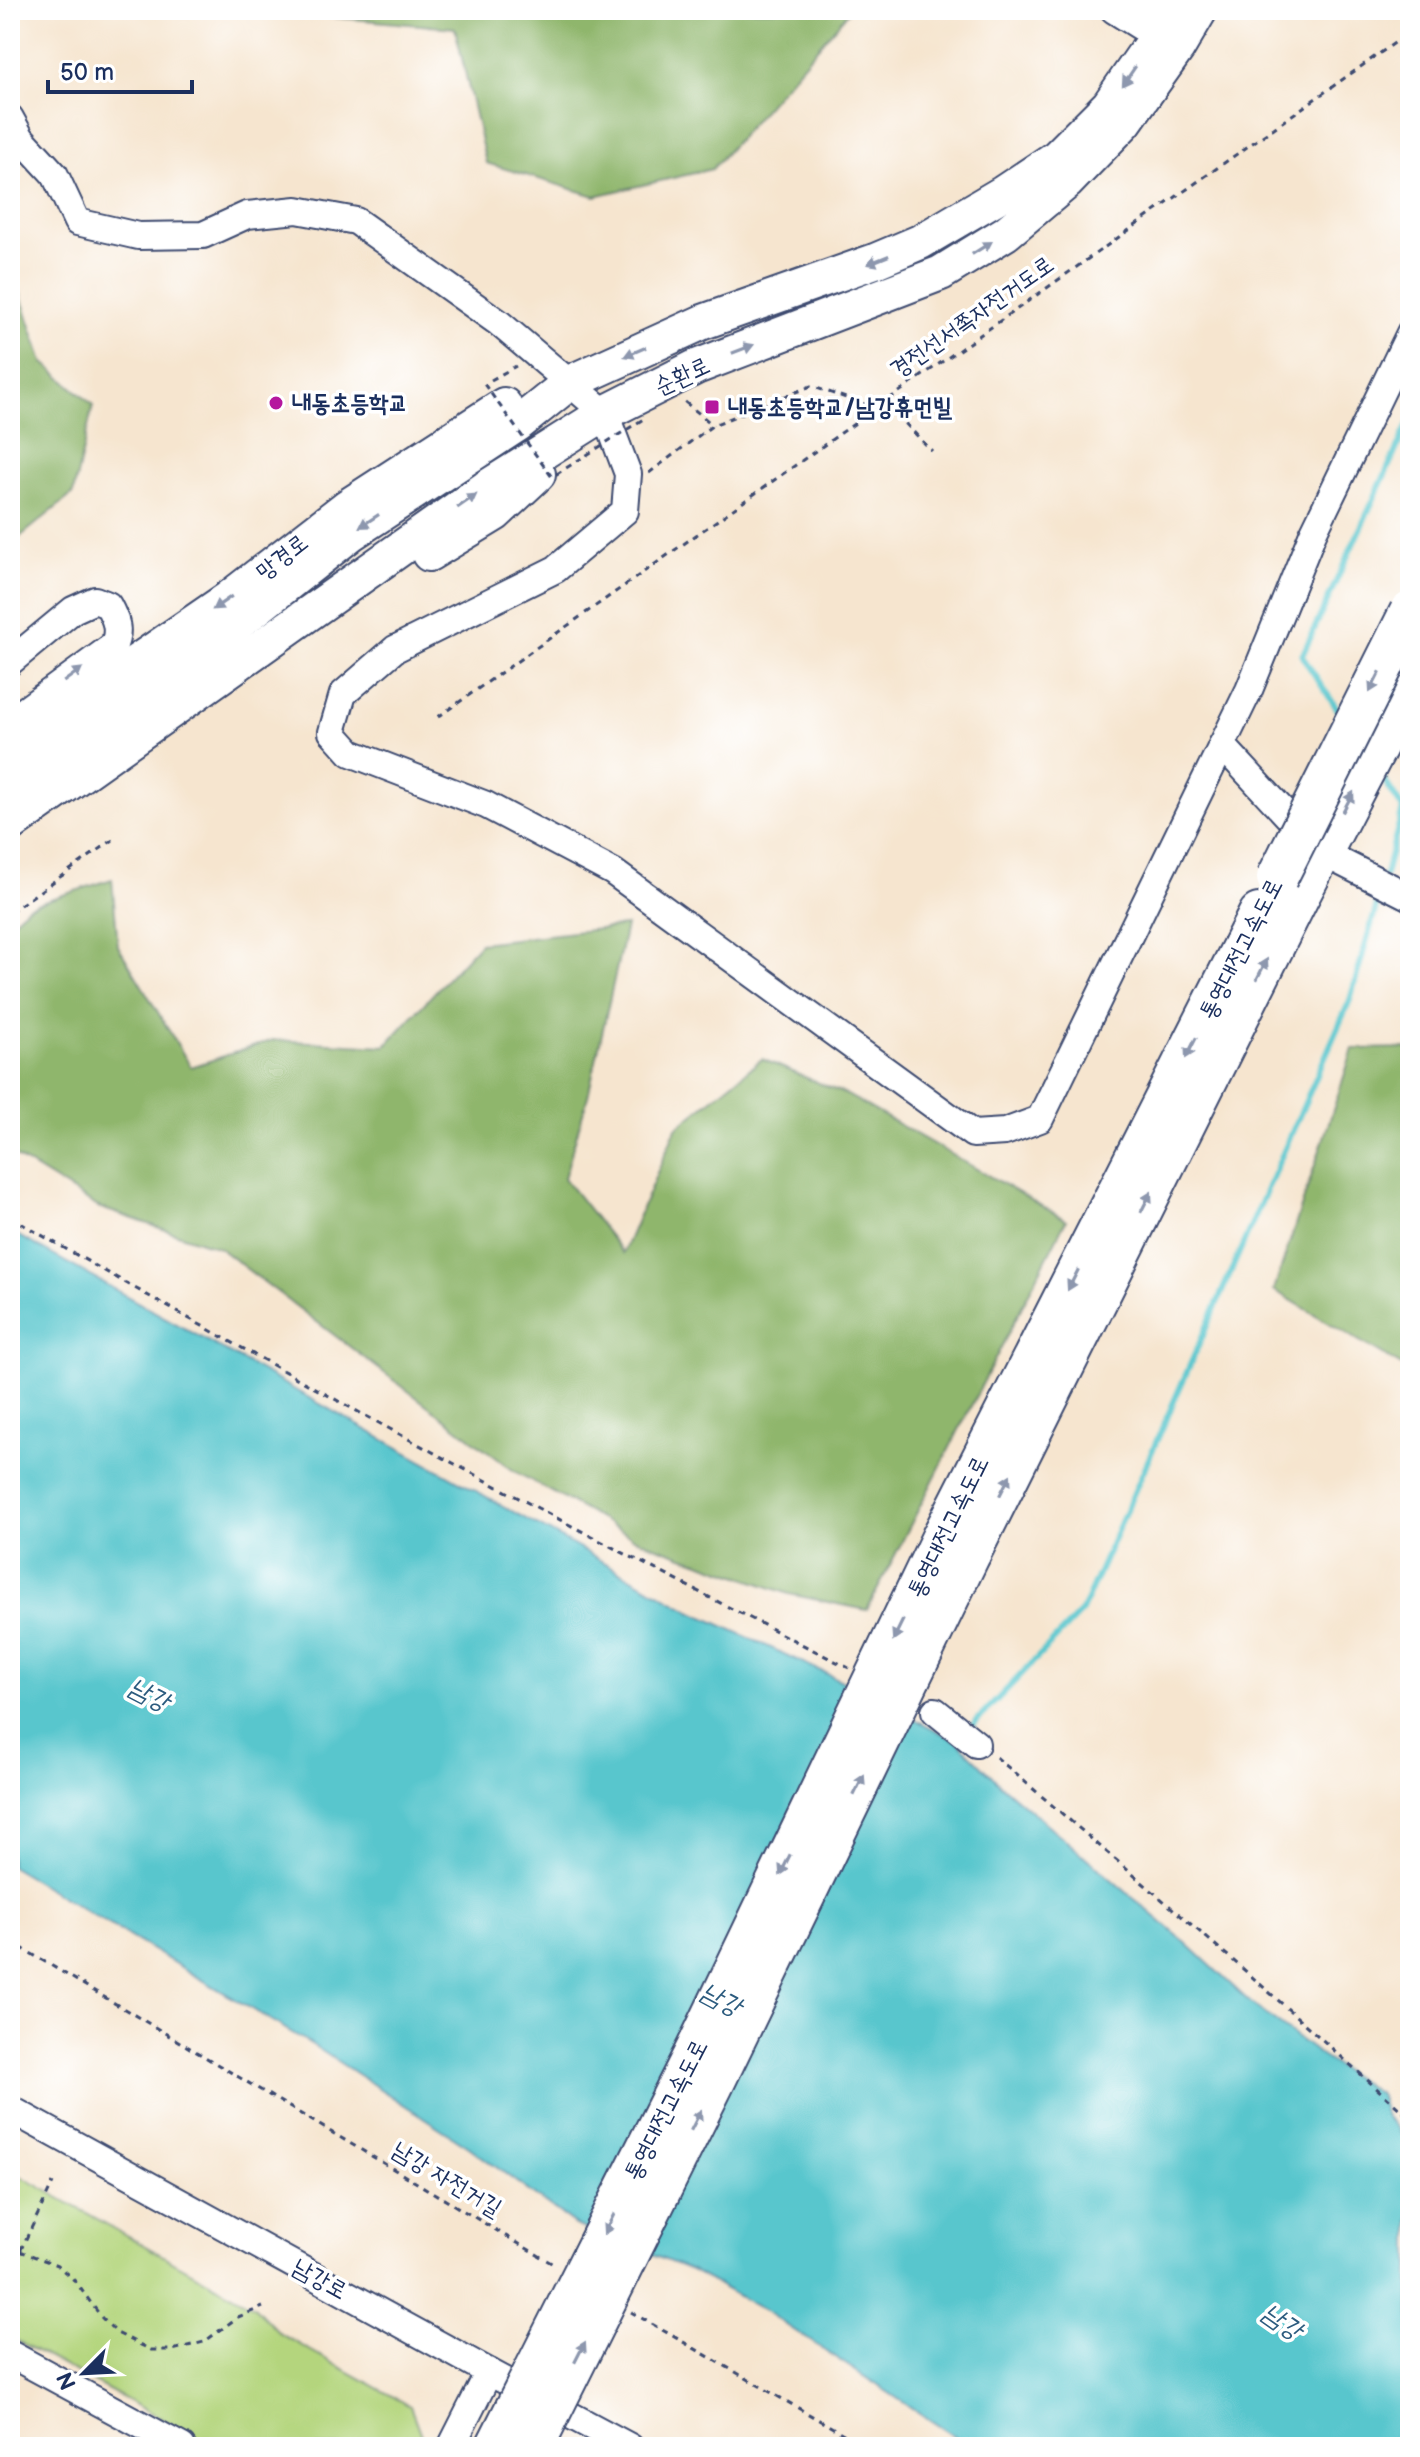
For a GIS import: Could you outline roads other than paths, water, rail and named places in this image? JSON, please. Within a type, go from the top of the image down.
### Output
[{"type":"highway","name":"통영대전고속도로","points":[[496,2447],[697,2048],[957,1545],[1288,887],[1410,612]]},
{"type":"highway","name":"통영대전고속도로","points":[[1288,887],[1321,852],[1410,683]]},
{"type":"highway","name":"통영대전고속도로","points":[[533,2447],[713,2085],[957,1545]]},
{"type":"main road","name":"순환로","points":[[168,695],[352,533],[518,424],[569,383],[703,322],[875,261],[970,215],[1057,157],[1109,105],[1168,32],[1200,10]]},
{"type":"main road","name":"순환로","points":[[168,695],[605,413],[696,367],[941,273],[1006,233],[1067,182],[1125,122],[1168,32]]},
{"type":"main road","name":"망경로","points":[[10,757],[116,676],[228,599],[348,506],[507,403],[569,383]]},
{"type":"main road","points":[[10,848],[339,609],[495,514],[605,413]]},
{"type":"main road","points":[[10,789],[168,695]]},
{"type":"main road","points":[[10,825],[168,695]]},
{"type":"street","points":[[1114,10],[1168,32]]},
{"type":"street","points":[[10,118],[21,138],[55,175],[77,222],[138,236],[203,235],[247,215],[297,210],[356,221],[499,323],[605,413],[628,474],[625,511],[556,569],[395,649],[343,694],[332,732],[351,753],[486,805],[613,872],[973,1134],[1005,1132],[1040,1119],[1249,690],[1313,533],[1410,333]]},
{"type":"street","points":[[10,662],[73,610],[95,600],[108,605],[117,622],[118,635],[114,645],[10,721]]},
{"type":"street","points":[[1222,745],[1321,852],[1410,897]]},
{"type":"street","points":[[935,1711],[976,1744]]},
{"type":"street","name":"남강로","points":[[10,2109],[630,2447]]},
{"type":"street","points":[[10,2354],[182,2447]]},
{"type":"street","points":[[451,2447],[489,2372]]},
{"type":"water","name":"남강","points":[[10,1231],[693,1612],[838,1679],[957,1741],[1001,1785],[1185,1942],[1252,2004],[1321,2056],[1379,2094],[1386,2117],[1410,2143],[1410,2447],[971,2447],[762,2309],[691,2270],[575,2225],[469,2147],[311,2044],[10,1866]]},
{"type":"waterway","points":[[1342,716],[1302,656],[1410,420]]},
{"type":"waterway","points":[[1379,772],[1403,809],[1385,875]]},
{"type":"waterway","points":[[969,1729],[1082,1611],[1350,1000],[1381,890]]},
{"type":"place","name":"내동초등학교","points":[[276,403]]},
{"type":"place","name":"내동초등학교/남강휴먼빌","points":[[712,407]]}]
